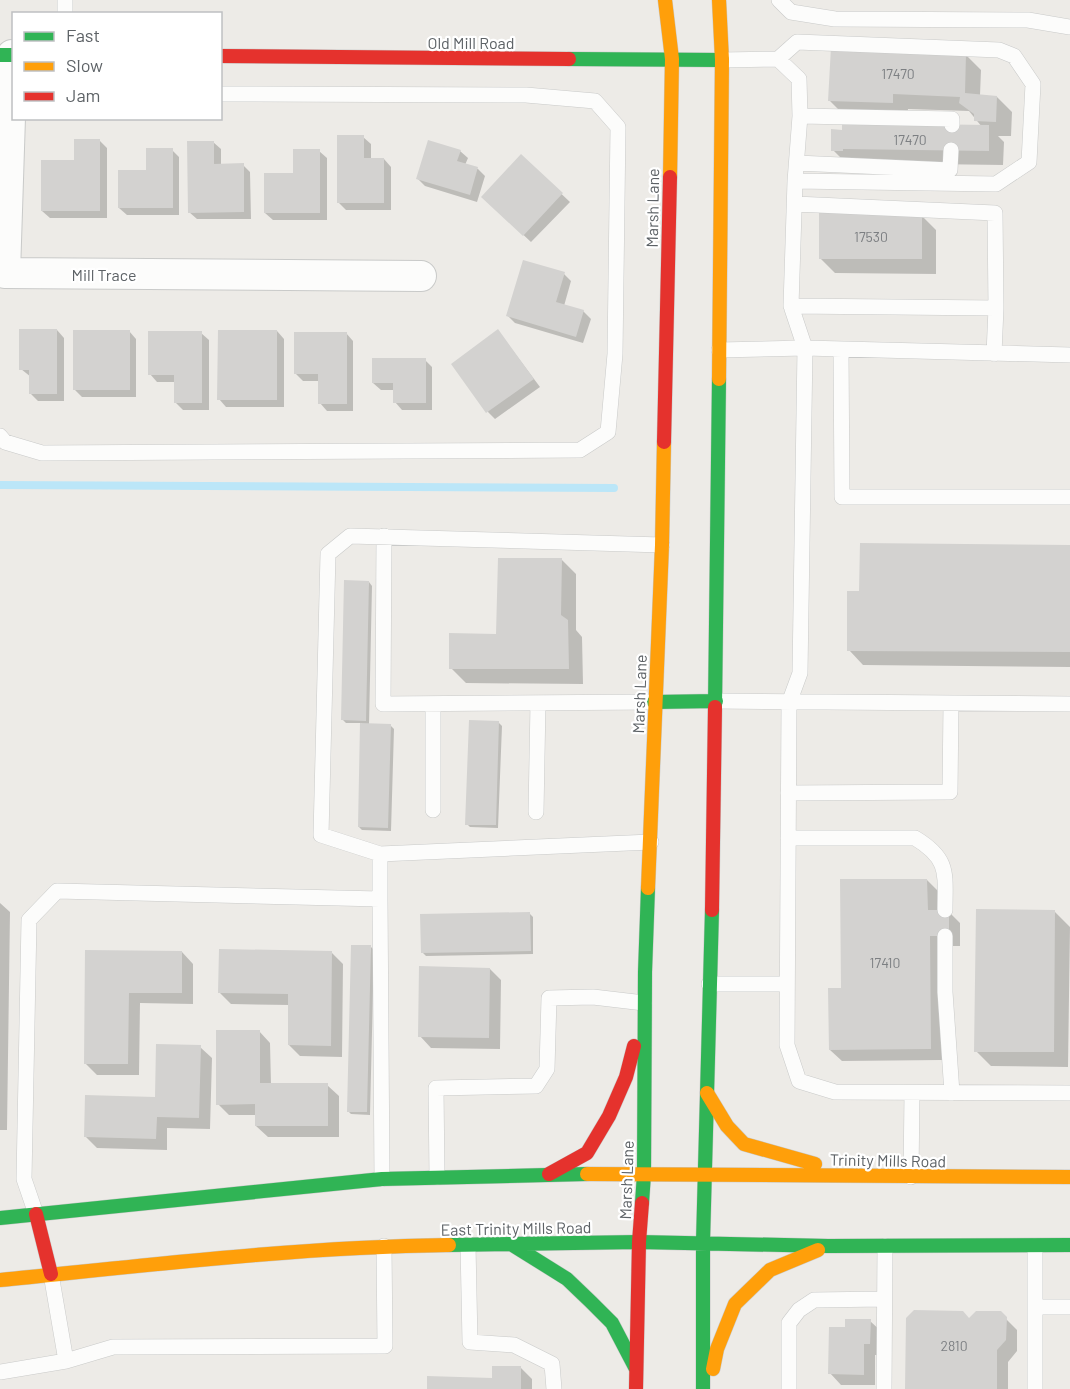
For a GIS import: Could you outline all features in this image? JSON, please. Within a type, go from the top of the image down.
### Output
[{"type":"main road","name":"Marsh Lane","points":[[636,1389],[639,1242],[644,1174],[644,1003],[654,702],[662,545],[672,59],[665,0]]},
{"type":"main road","points":[[703,1389],[703,1242],[716,701],[722,60],[719,0]]},
{"type":"main road","name":"Old Mill Road","points":[[222,56],[722,60]]},
{"type":"main road","points":[[654,702],[716,701]]},
{"type":"main road","points":[[549,1174],[587,1153],[609,1116],[626,1077],[644,1003]]},
{"type":"main road","points":[[707,1093],[727,1126],[744,1144],[851,1175]]},
{"type":"main road","points":[[0,1218],[382,1179],[549,1174],[705,1175]]},
{"type":"main road","name":"Trinity Mills Road","points":[[705,1175],[1070,1177]]},
{"type":"main road","points":[[36,1214],[51,1274]]},
{"type":"main road","name":"East Trinity Mills Road","points":[[0,1280],[277,1253],[384,1246],[639,1242],[1070,1245]]},
{"type":"main road","points":[[511,1244],[567,1279],[583,1294],[612,1323],[636,1369]]},
{"type":"main road","points":[[710,1389],[717,1349],[735,1304],[770,1270],[828,1245]]},
{"type":"street","name":"Mill Trace","points":[[8,55],[11,119],[2,275],[421,276]]},
{"type":"lane","points":[[779,0],[791,12],[835,19],[1028,20],[1070,27]]},
{"type":"lane","points":[[722,60],[778,59],[797,42],[999,50],[1014,56],[1034,84],[1029,162],[996,184],[795,181]]},
{"type":"lane","points":[[778,59],[799,79],[800,116],[790,306],[805,348],[800,673],[789,703],[787,1045],[799,1081],[835,1092],[1070,1093]]},
{"type":"lane","points":[[0,436],[5,442],[42,453],[580,450],[608,432],[615,354],[618,127],[595,101],[526,95],[222,94]]},
{"type":"lane","points":[[800,116],[952,119],[952,125]]},
{"type":"lane","points":[[797,164],[950,170],[951,150]]},
{"type":"lane","points":[[795,204],[995,213],[994,354]]},
{"type":"lane","points":[[790,306],[996,308]]},
{"type":"lane","points":[[719,350],[805,348],[1070,355]]},
{"type":"lane","points":[[841,349],[842,497],[1070,497]]},
{"type":"lane","points":[[651,842],[381,854],[321,835],[328,554],[350,536],[662,545]]},
{"type":"lane","points":[[384,536],[383,704],[654,702]]},
{"type":"lane","points":[[716,701],[1070,704]]},
{"type":"lane","points":[[536,812],[538,703]]},
{"type":"lane","points":[[433,704],[433,810]]},
{"type":"lane","points":[[788,794],[950,792],[951,704]]},
{"type":"lane","points":[[788,838],[915,838],[929,847],[945,869],[945,910]]},
{"type":"lane","points":[[381,854],[382,1179]]},
{"type":"lane","points":[[36,1214],[24,1179],[29,920],[57,891],[380,899]]},
{"type":"lane","points":[[945,936],[945,992],[952,1093]]},
{"type":"lane","points":[[709,984],[787,984]]},
{"type":"lane","points":[[436,1177],[436,1088],[536,1086],[547,1069],[549,998],[593,998],[644,1003]]},
{"type":"lane","points":[[911,1177],[912,1093]]},
{"type":"lane","points":[[468,1245],[470,1342],[514,1345],[552,1364],[554,1389]]},
{"type":"lane","points":[[884,1389],[885,1245]]},
{"type":"lane","points":[[1035,1245],[1035,1389]]},
{"type":"lane","points":[[0,1372],[66,1361],[113,1347],[385,1346],[384,1246]]},
{"type":"lane","points":[[51,1274],[66,1361]]},
{"type":"lane","points":[[789,1389],[789,1323],[799,1310],[814,1300],[884,1299]]},
{"type":"lane","points":[[1035,1307],[1070,1307]]},
{"type":"building","points":[[831,47],[966,54],[965,93],[997,96],[996,122],[974,121],[974,114],[959,103],[960,97],[893,94],[893,103],[828,101]]},
{"type":"building","points":[[842,123],[989,125],[989,151],[843,149],[843,151],[831,151],[831,129],[842,130]]},
{"type":"building","points":[[337,135],[364,135],[364,158],[384,158],[384,203],[337,203]]},
{"type":"building","points":[[74,139],[100,139],[100,211],[41,211],[41,160],[74,160]]},
{"type":"building","points":[[428,140],[461,150],[457,161],[478,167],[470,195],[416,179]]},
{"type":"building","points":[[187,141],[214,141],[214,164],[244,163],[244,212],[188,213]]},
{"type":"building","points":[[146,148],[173,148],[173,208],[118,208],[118,170],[146,170]]},
{"type":"building","points":[[293,149],[320,149],[320,213],[264,213],[264,173],[293,173]]},
{"type":"building","points":[[521,154],[563,193],[523,236],[481,197]]},
{"type":"building","points":[[819,213],[922,213],[922,259],[819,259]]},
{"type":"building","points":[[523,260],[565,272],[556,302],[584,310],[576,337],[506,316]]},
{"type":"building","points":[[19,329],[57,329],[57,394],[29,394],[29,370],[19,370]]},
{"type":"building","points":[[498,329],[534,379],[486,413],[451,364]]},
{"type":"building","points":[[73,330],[130,330],[130,390],[73,390]]},
{"type":"building","points":[[218,330],[277,330],[277,400],[217,400]]},
{"type":"building","points":[[148,331],[202,331],[202,403],[174,403],[174,375],[148,375]]},
{"type":"building","points":[[294,332],[347,332],[347,404],[318,404],[318,374],[294,374]]},
{"type":"building","points":[[372,358],[426,358],[426,403],[393,403],[393,383],[372,383]]},
{"type":"building","points":[[860,543],[1070,545],[1070,652],[847,651],[847,591],[859,591]]},
{"type":"building","points":[[498,558],[562,558],[561,615],[568,620],[569,669],[449,669],[449,633],[496,634]]},
{"type":"building","points":[[344,580],[369,581],[366,721],[341,720]]},
{"type":"building","points":[[469,720],[499,721],[496,825],[465,825]]},
{"type":"building","points":[[360,723],[391,724],[388,828],[358,827]]},
{"type":"building","points":[[840,879],[927,879],[928,910],[949,910],[949,936],[930,936],[931,1049],[829,1050],[828,988],[841,988]]},
{"type":"building","points":[[976,909],[1055,910],[1054,1052],[974,1052]]},
{"type":"building","points":[[530,912],[531,951],[421,953],[420,914]]},
{"type":"building","points":[[351,945],[371,945],[367,1112],[347,1112]]},
{"type":"building","points":[[219,949],[332,951],[331,1046],[288,1045],[288,994],[218,993]]},
{"type":"building","points":[[85,950],[182,951],[182,993],[129,993],[128,1064],[84,1064]]},
{"type":"building","points":[[419,966],[490,968],[489,1038],[418,1037]]},
{"type":"building","points":[[216,1030],[260,1030],[260,1083],[328,1083],[328,1126],[255,1126],[255,1104],[216,1105]]},
{"type":"building","points":[[156,1044],[201,1045],[199,1118],[157,1117],[156,1139],[84,1137],[85,1095],[155,1097]]},
{"type":"building","points":[[914,1310],[963,1311],[969,1318],[976,1311],[1001,1311],[1007,1317],[1006,1340],[997,1350],[997,1389],[905,1389],[906,1318]]},
{"type":"building","points":[[845,1319],[871,1319],[870,1344],[864,1344],[864,1375],[828,1374],[829,1327],[845,1327]]},
{"type":"building","points":[[492,1366],[521,1366],[521,1389],[427,1389],[427,1376],[492,1378]]},
{"type":"waterway","points":[[0,485],[614,488]]},
{"type":"traffic: fast","points":[[0,55],[12,55]]},
{"type":"traffic: fast","points":[[569,59],[722,60]]},
{"type":"traffic: fast","points":[[715,707],[719,379]]},
{"type":"traffic: fast","points":[[654,702],[716,701]]},
{"type":"traffic: fast","points":[[642,1203],[648,888]]},
{"type":"traffic: fast","points":[[703,1389],[703,1242],[712,910]]},
{"type":"traffic: fast","points":[[0,1218],[382,1179],[587,1174]]},
{"type":"traffic: fast","points":[[449,1245],[639,1242],[828,1246],[1070,1245]]},
{"type":"traffic: fast","points":[[511,1244],[567,1279],[591,1302],[612,1323],[635,1367]]},
{"type":"traffic: slow","points":[[665,0],[672,59],[670,177]]},
{"type":"traffic: slow","points":[[719,0],[722,60],[719,379]]},
{"type":"traffic: slow","points":[[648,888],[664,442]]},
{"type":"traffic: slow","points":[[707,1093],[727,1126],[744,1144],[815,1164]]},
{"type":"traffic: slow","points":[[587,1174],[1070,1177]]},
{"type":"traffic: slow","points":[[0,1280],[280,1253],[449,1245]]},
{"type":"traffic: slow","points":[[713,1369],[717,1349],[735,1304],[770,1270],[818,1250]]},
{"type":"traffic: jam","points":[[222,56],[569,59]]},
{"type":"traffic: jam","points":[[664,442],[670,177]]},
{"type":"traffic: jam","points":[[712,910],[715,707]]},
{"type":"traffic: jam","points":[[549,1174],[587,1153],[609,1116],[626,1077],[634,1046]]},
{"type":"traffic: jam","points":[[636,1389],[642,1203]]},
{"type":"traffic: jam","points":[[36,1214],[51,1274]]}]
